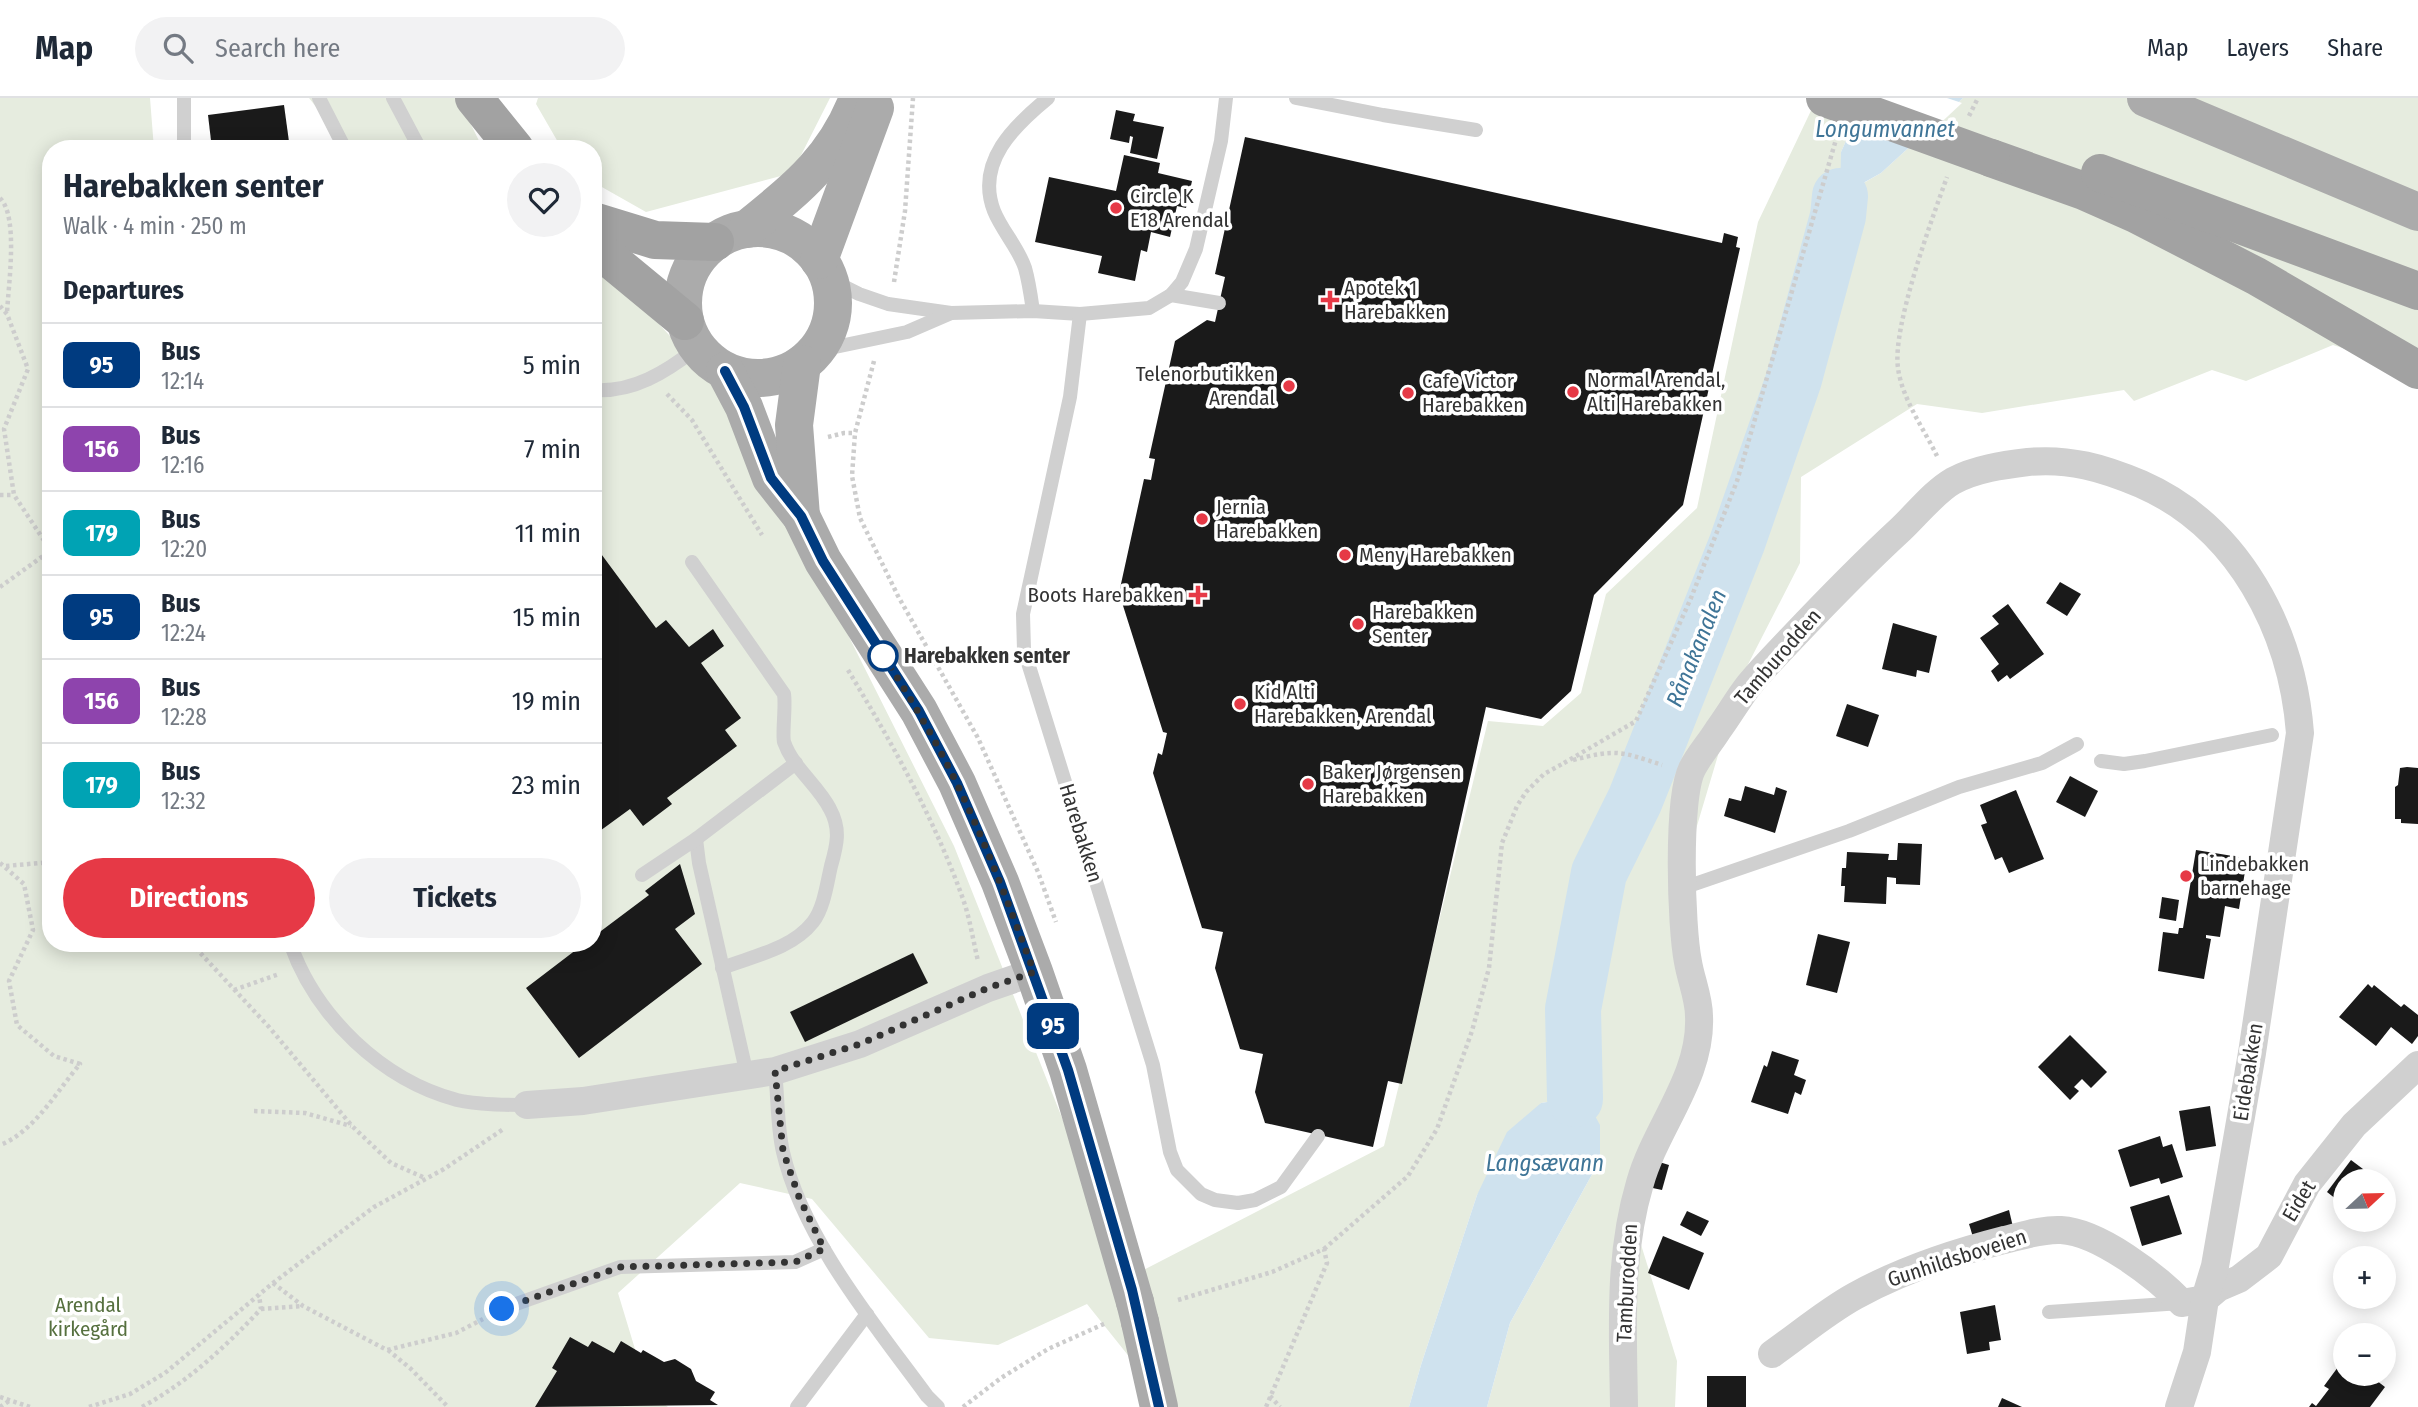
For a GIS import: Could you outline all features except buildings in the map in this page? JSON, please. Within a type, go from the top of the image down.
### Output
[{"type":"highway","points":[[474,98],[505,127]]},
{"type":"highway","points":[[1895,98],[2136,214],[2256,276],[2418,370]]},
{"type":"highway","points":[[1831,114],[1997,147],[2418,291]]},
{"type":"highway","points":[[602,224],[655,240],[731,235]]},
{"type":"highway","points":[[602,253],[702,346]]},
{"type":"main road","points":[[858,98],[839,139],[822,162],[790,195],[698,257],[688,276],[682,299],[702,346],[744,407],[771,478],[801,516],[823,561],[919,711],[957,783],[1000,882],[1068,1070],[1131,1314],[1159,1407]]},
{"type":"main road","points":[[824,270],[879,98]]},
{"type":"main road","points":[[2146,98],[2195,108],[2418,195]]},
{"type":"main road","points":[[2195,108],[2418,212]]},
{"type":"main road","points":[[702,346],[744,377],[765,378],[784,374],[809,358],[826,335],[832,317],[833,298],[824,270],[805,245],[787,234],[768,229],[731,235]]},
{"type":"main road","points":[[801,516],[794,425],[809,358]]},
{"type":"street","name":"Tamburodden","points":[[1624,1407],[1623,1303],[1628,1227],[1642,1177],[1685,1082],[1698,1046],[1700,1013],[1687,959],[1683,888],[1682,830],[1690,772],[1749,684],[1861,566],[1951,482],[2006,464],[2048,460],[2102,467],[2161,492],[2198,519],[2230,551],[2246,572],[2278,631],[2295,688],[2300,733]]},
{"type":"street","name":"Eidebakken","points":[[2179,1407],[2197,1352],[2194,1301],[2216,1266],[2252,1053],[2300,733]]},
{"type":"street","points":[[527,1105],[583,1101],[775,1071],[860,1044],[988,988],[1034,972]]},
{"type":"street","name":"Eidet","points":[[2194,1301],[2239,1279],[2269,1256],[2307,1184],[2354,1125],[2418,1065]]},
{"type":"street","name":"Gunhildsboveien","points":[[1772,1354],[1852,1298],[1884,1281],[1980,1246],[2037,1232],[2062,1230],[2085,1235],[2194,1301]]},
{"type":"lane","points":[[184,98],[184,140]]},
{"type":"lane","points":[[319,98],[340,140]]},
{"type":"lane","points":[[393,98],[415,140]]},
{"type":"lane","points":[[1034,311],[1025,269],[1012,239],[995,213],[989,195],[990,179],[998,152],[1013,127],[1048,98]]},
{"type":"lane","points":[[824,270],[859,294],[888,304],[951,313],[1034,311],[1080,314],[1149,308],[1171,295],[1182,282],[1196,249],[1222,141],[1226,98]]},
{"type":"lane","points":[[1296,98],[1382,116],[1476,130]]},
{"type":"lane","points":[[1171,295],[1219,303]]},
{"type":"lane","points":[[809,358],[907,332],[951,313]]},
{"type":"lane","name":"Harebakken","points":[[1080,314],[1070,397],[1023,614],[1024,650],[1153,1065],[1170,1152],[1177,1170],[1201,1194],[1215,1200],[1238,1203],[1255,1200],[1282,1187],[1318,1136]]},
{"type":"lane","points":[[602,390],[614,391],[653,378],[702,346]]},
{"type":"lane","points":[[692,562],[784,694],[786,713],[783,740],[837,823],[838,839],[825,892],[814,921],[788,943],[722,968]]},
{"type":"lane","points":[[2101,761],[2124,764],[2272,735]]},
{"type":"lane","points":[[1683,888],[1849,831],[1959,787],[2042,763],[2077,744]]},
{"type":"lane","points":[[642,874],[696,839],[796,763]]},
{"type":"lane","points":[[696,839],[747,1075]]},
{"type":"lane","points":[[294,952],[330,1013],[363,1050],[395,1074],[457,1100],[527,1105]]},
{"type":"lane","points":[[775,1071],[783,1151],[799,1197],[824,1249],[867,1314],[938,1407]]},
{"type":"lane","points":[[502,1309],[620,1267],[795,1262],[824,1249]]},
{"type":"lane","points":[[2049,1311],[2194,1301]]},
{"type":"lane","points":[[797,1407],[867,1314]]},
{"type":"path","points":[[892,290],[905,211],[913,98]]},
{"type":"path","points":[[1968,120],[1978,98]]},
{"type":"path","points":[[1178,1300],[1272,1272],[1324,1249],[1408,1176],[1437,1129],[1472,1031],[1489,968],[1502,843],[1517,806],[1526,792],[1544,774],[1636,721],[1691,598],[1737,481],[1831,114]]},
{"type":"path","points":[[1950,168],[1902,323],[1898,369],[1908,402],[1951,482]]},
{"type":"path","points":[[0,198],[5,203],[10,225],[7,314]]},
{"type":"path","points":[[0,306],[7,314],[28,369],[4,429],[15,495],[42,538]]},
{"type":"path","points":[[874,360],[855,433],[852,476],[860,518],[898,596],[978,738]]},
{"type":"path","points":[[653,378],[692,420],[762,535]]},
{"type":"path","points":[[820,440],[844,433],[855,433]]},
{"type":"path","points":[[0,495],[15,495]]},
{"type":"path","points":[[0,587],[42,557]]},
{"type":"path","points":[[846,668],[882,727],[936,832],[964,901],[981,971],[988,988]]},
{"type":"path","points":[[1564,763],[1606,751],[1634,755],[1667,766]]},
{"type":"path","points":[[2,864],[42,862]]},
{"type":"path","points":[[0,1144],[12,1140],[30,1124],[80,1063],[54,1056],[17,1025],[9,981],[33,930],[24,884],[2,864]]},
{"type":"path","points":[[199,952],[269,1027],[352,1126],[391,1163],[425,1178]]},
{"type":"path","points":[[234,990],[302,967]]},
{"type":"path","points":[[89,1407],[130,1394],[165,1373],[259,1294],[374,1207],[444,1169],[520,1118],[527,1105]]},
{"type":"path","points":[[254,1111],[305,1113],[352,1126]]},
{"type":"path","points":[[1266,1407],[1327,1263],[1324,1249]]},
{"type":"path","points":[[273,1283],[303,1306],[387,1350],[411,1369],[447,1407]]},
{"type":"path","points":[[259,1294],[261,1310]]},
{"type":"path","points":[[142,1407],[173,1390],[209,1363],[261,1310],[303,1306]]},
{"type":"path","points":[[387,1350],[456,1333],[502,1309]]},
{"type":"path","points":[[963,1407],[1001,1378],[1048,1349],[1131,1314]]},
{"type":"path","points":[[1270,1396],[1280,1407]]},
{"type":"path","points":[[0,1397],[30,1407]]},
{"type":"path","points":[[0,1407],[10,1401]]},
{"type":"green space","name":"Arendal kirkegård","points":[[0,98],[150,98],[153,140],[42,140],[42,952],[602,952],[602,270],[628,290],[732,404],[954,846],[1126,1279],[1384,1146],[1488,721],[1543,726],[1581,693],[1606,594],[1697,508],[1758,222],[1817,98],[1865,98],[1841,152],[1841,196],[1881,173],[1963,98],[2418,98],[2418,350],[2368,356],[2333,345],[2246,381],[2212,370],[2134,401],[2124,390],[1982,413],[1917,404],[1801,477],[1800,563],[1741,678],[1688,856],[1703,1042],[1630,1209],[1677,1361],[1675,1407],[1487,1407],[1510,1323],[1600,1160],[1584,1096],[1541,1103],[1477,1195],[1409,1407],[1153,1407],[1139,1369],[1087,1304],[998,1345],[929,1338],[812,1199],[740,1183],[618,1293],[648,1392],[668,1407],[0,1407]]},
{"type":"green space","points":[[309,98],[458,98],[479,140],[343,140]]},
{"type":"green space","points":[[538,98],[830,98],[792,173],[646,212],[602,187],[602,140],[557,140],[536,104]]},
{"type":"water","name":"Longumvannet","points":[[1865,98],[1963,98],[1881,173],[1840,196],[1841,152]]},
{"type":"water","name":"Langsævann","points":[[1584,1096],[1600,1125],[1600,1160],[1510,1323],[1487,1407],[1409,1407],[1477,1195],[1507,1132],[1541,1103]]},
{"type":"pier","points":[[1861,98],[1947,98],[1962,103],[1917,145]]},
{"type":"waterway","name":"Rånakanalen","points":[[1575,1099],[1573,1009],[1599,873],[1635,800],[1737,543],[1794,379],[1838,216],[1840,196]]},
{"type":"bus line","name":"95","points":[[725,371],[744,407],[771,478],[801,516],[823,561],[919,711],[957,783],[1000,882],[1068,1070],[1132,1290],[1159,1407]]},
{"type":"place","name":"Circle K E18 Arendal","points":[[1116,208]]},
{"type":"place","name":"Apotek 1 Harebakken","points":[[1330,300]]},
{"type":"place","name":"Telenorbutikken Arendal","points":[[1289,386]]},
{"type":"place","name":"Normal Arendal, Alti Harebakken","points":[[1573,392]]},
{"type":"place","name":"Cafe Victor Harebakken","points":[[1408,393]]},
{"type":"place","name":"Jernia Harebakken","points":[[1202,519]]},
{"type":"place","name":"Meny Harebakken","points":[[1345,555]]},
{"type":"place","name":"Boots Harebakken","points":[[1198,595]]},
{"type":"place","name":"Harebakken Senter","points":[[1358,624]]},
{"type":"place","name":"Harebakken senter","points":[[883,656]]},
{"type":"place","name":"Kid Alti Harebakken, Arendal","points":[[1240,704]]},
{"type":"place","name":"Baker Jørgensen Harebakken","points":[[1308,784]]},
{"type":"place","name":"Lindebakken barnehage","points":[[2186,876]]},
{"type":"route","points":[[502,1309],[620,1267],[795,1262],[824,1249],[799,1197],[783,1151],[775,1071],[860,1044],[988,988],[1034,972],[1000,882],[957,783],[919,711],[878,647],[883,656]]}]
